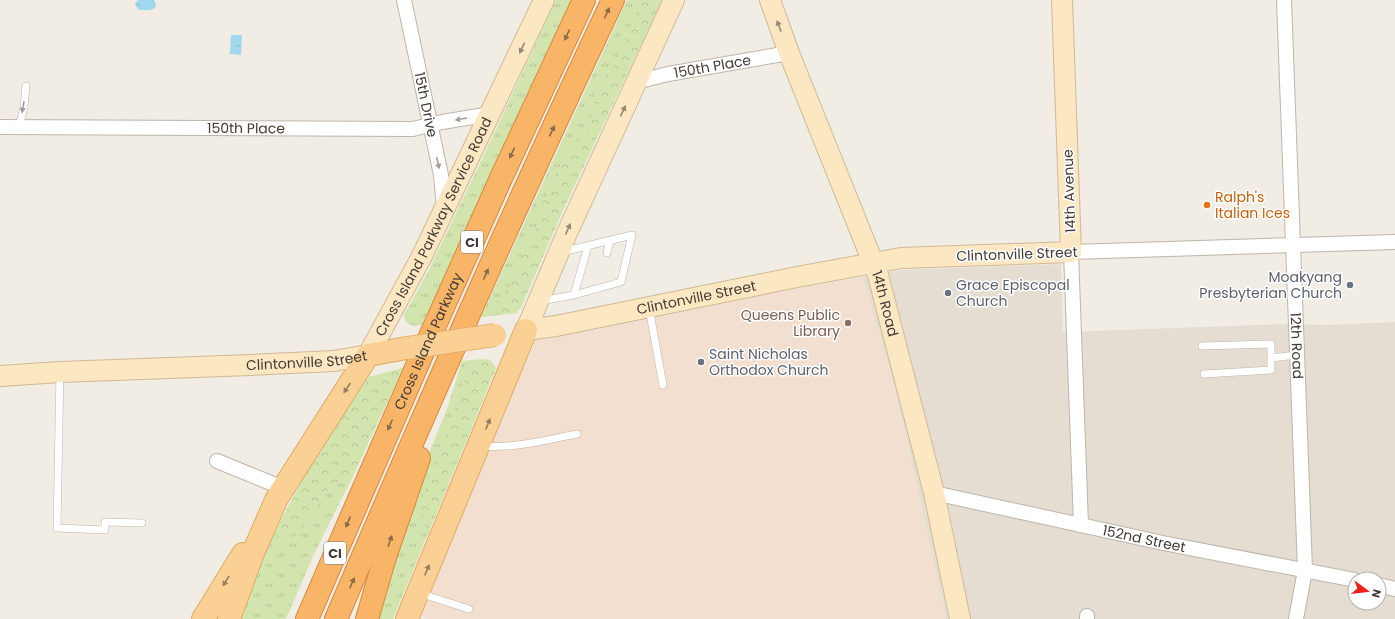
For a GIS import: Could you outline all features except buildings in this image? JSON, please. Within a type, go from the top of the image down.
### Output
[{"type":"highway","name":"Cross Island Parkway","points":[[307,619],[423,352],[502,176],[584,0]]},
{"type":"highway","name":"Cross Island Parkway","points":[[336,619],[470,310],[613,0]]},
{"type":"highway","points":[[367,619],[390,542],[470,310]]},
{"type":"main road","name":"Clintonville Street","points":[[368,355],[526,330]]},
{"type":"main road","points":[[407,619],[526,330]]},
{"type":"main road","name":"Cross Island Parkway Service Road","points":[[229,619],[259,539],[283,488],[368,355]]},
{"type":"main road","points":[[203,619],[283,488]]},
{"type":"street","name":"15th Drive","points":[[404,0],[441,175],[444,211]]},
{"type":"street","name":"Cross Island Parkway Service Road","points":[[368,355],[403,293],[444,211],[544,0]]},
{"type":"street","points":[[526,330],[558,253],[674,0]]},
{"type":"street","name":"14th Road","points":[[770,0],[789,53],[878,275],[934,493],[960,619]]},
{"type":"street","name":"14th Avenue","points":[[1062,0],[1081,525]]},
{"type":"street","name":"12th Road","points":[[1284,0],[1305,570],[1296,619]]},
{"type":"street","name":"150th Place","points":[[636,82],[668,74],[789,53]]},
{"type":"street","name":"150th Place","points":[[0,127],[413,129],[491,114]]},
{"type":"street","name":"Clintonville Street","points":[[526,330],[556,326],[901,258],[1395,242]]},
{"type":"street","name":"Clintonville Street","points":[[0,376],[60,372],[251,366],[334,361],[368,355]]},
{"type":"street","points":[[217,461],[283,488]]},
{"type":"street","name":"152nd Street","points":[[934,493],[1081,525],[1347,578]]},
{"type":"lane","points":[[19,127],[24,107],[26,86]]},
{"type":"lane","points":[[538,301],[574,294],[599,285],[621,282],[632,235],[558,253]]},
{"type":"lane","points":[[607,253],[610,240]]},
{"type":"lane","points":[[574,294],[588,246]]},
{"type":"lane","points":[[648,307],[663,385]]},
{"type":"lane","points":[[1202,346],[1271,344],[1271,370],[1204,374]]},
{"type":"lane","points":[[1271,358],[1297,355]]},
{"type":"lane","points":[[60,372],[57,528],[105,530],[105,522],[142,523]]},
{"type":"lane","points":[[478,446],[497,448],[577,434]]},
{"type":"lane","points":[[418,592],[468,609]]},
{"type":"shaded area","points":[[1061,264],[1063,332],[1285,324],[1326,325],[1395,322],[1395,619],[946,619],[889,365],[862,277],[902,270]]},
{"type":"shaded area","points":[[862,277],[889,365],[946,619],[429,619],[422,616],[472,487],[538,334]]},
{"type":"green space","points":[[556,0],[572,0],[539,68],[422,325],[407,323],[404,315],[427,274]]},
{"type":"green space","points":[[627,0],[662,0],[564,208],[521,307],[516,313],[481,317]]},
{"type":"green space","points":[[642,0],[662,0],[564,208],[521,307],[516,313],[499,314],[496,308],[497,301],[512,283],[523,249],[537,225],[543,201],[571,144],[590,129],[596,89],[615,65]]},
{"type":"green space","points":[[482,359],[490,360],[496,368],[393,619],[373,619],[379,597],[386,598],[393,561],[424,465],[447,409],[462,361]]},
{"type":"green space","points":[[482,359],[490,360],[496,368],[428,534],[423,519],[422,507],[427,478],[441,451],[458,396],[468,372]]},
{"type":"green space","points":[[403,368],[350,482],[314,554],[286,619],[238,619],[252,582],[277,528],[312,463],[336,426],[369,377]]},
{"type":"green space","points":[[403,368],[350,482],[339,481],[326,492],[312,516],[296,535],[287,539],[274,534],[305,475],[369,377]]},
{"type":"water","points":[[138,0],[154,0],[156,4],[155,8],[150,10],[139,10],[135,4]]},
{"type":"water","points":[[231,35],[242,35],[241,55],[230,54]]},
{"type":"place","name":"Ralph's Italian Ices","points":[[1207,205]]},
{"type":"place","name":"Moakyang Presbyterian Church","points":[[1350,285]]},
{"type":"place","name":"Grace Episcopal Church","points":[[948,293]]},
{"type":"place","name":"Queens Public Library","points":[[848,323]]},
{"type":"place","name":"Saint Nicholas Orthodox Church","points":[[701,362]]}]
